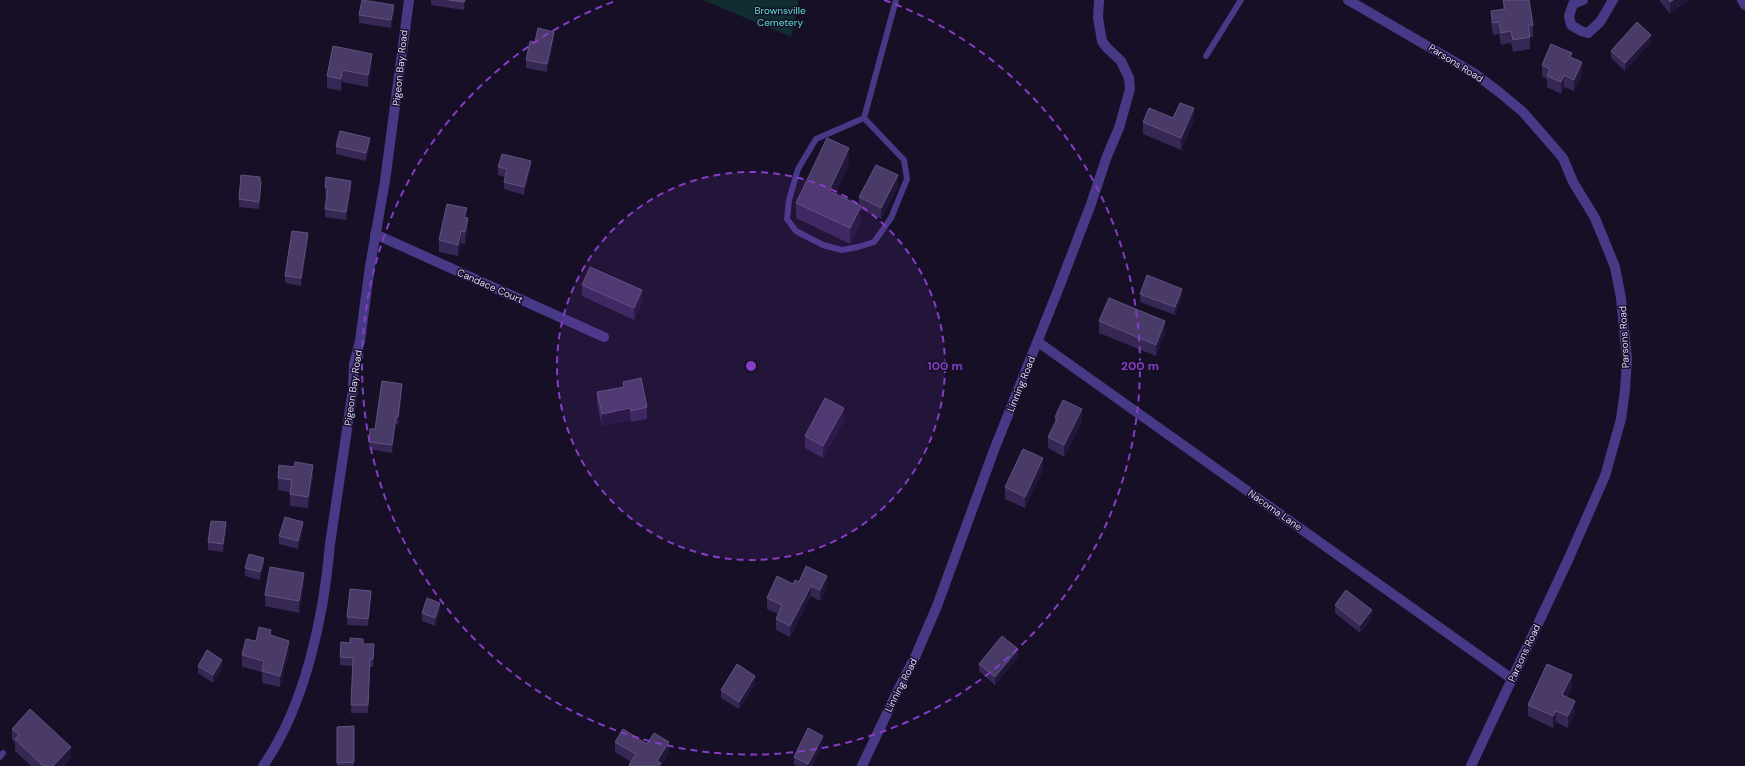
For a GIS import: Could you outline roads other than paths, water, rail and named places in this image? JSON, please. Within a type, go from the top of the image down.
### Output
[{"type":"street","name":"Pigeon Bay Road","points":[[263,766],[282,735],[301,692],[319,619],[328,569],[330,544],[353,389],[354,364],[364,315],[375,234],[395,113],[399,70],[409,0]]},
{"type":"street","name":"Linning Road","points":[[862,766],[916,655],[937,606],[994,450],[1038,342],[1119,128],[1130,89],[1129,78],[1121,61],[1102,41],[1098,18],[1099,0]]},
{"type":"street","name":"Parsons Road","points":[[1348,0],[1474,73],[1523,112],[1563,158],[1573,182],[1594,218],[1615,267],[1621,298],[1627,359],[1621,419],[1605,476],[1594,503],[1471,766]]},
{"type":"street","points":[[1583,0],[1573,4],[1570,16],[1571,25],[1588,33],[1600,22],[1613,0]]},
{"type":"street","points":[[1604,0],[1613,0]]},
{"type":"street","points":[[1742,0],[1745,5]]},
{"type":"street","name":"Candace Court","points":[[375,234],[604,337]]},
{"type":"street","name":"Nacoma Lane","points":[[1038,342],[1512,679]]},
{"type":"lane","points":[[864,118],[896,0]]},
{"type":"lane","points":[[1206,56],[1241,0]]},
{"type":"lane","points":[[864,118],[904,160],[907,180],[891,218],[874,242],[858,248],[842,250],[823,245],[796,231],[787,218],[789,200],[798,169],[816,139],[864,118]]},
{"type":"park label","name":"Brownsville Cemetery","points":[[780,16]]}]
